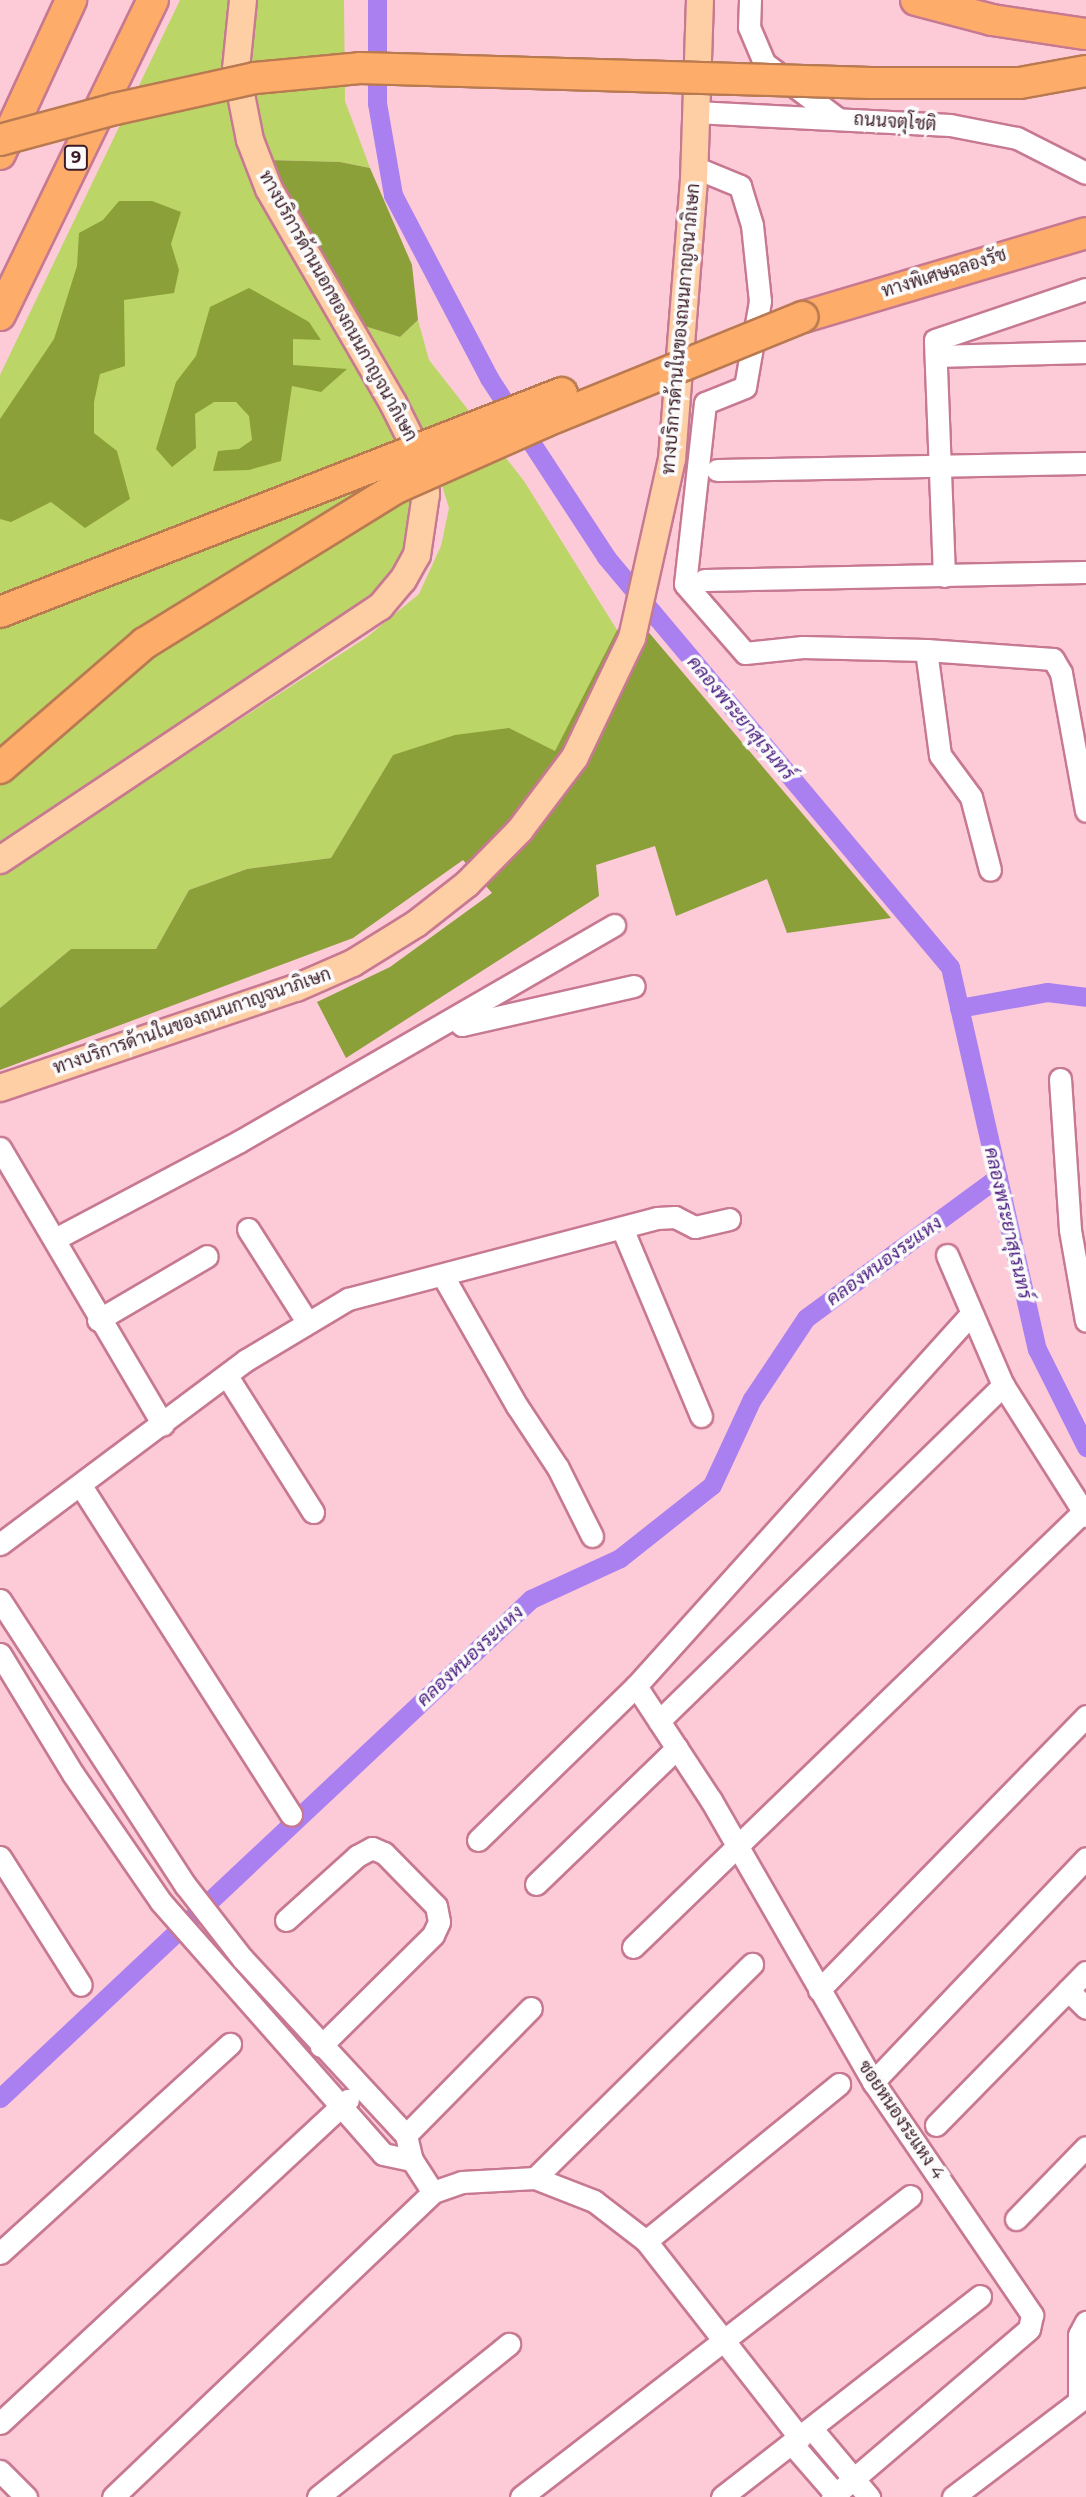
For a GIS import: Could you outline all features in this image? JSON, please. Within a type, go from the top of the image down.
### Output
[{"type":"highway","points":[[0,154],[71,0]]},
{"type":"highway","name":"9","points":[[0,316],[153,0]]},
{"type":"highway","points":[[916,0],[992,20],[1086,34]]},
{"type":"highway","points":[[0,140],[114,109],[255,79],[360,68],[871,83],[1020,83],[1086,71]]},
{"type":"highway","name":"ทางพิเศษฉลองรัช","points":[[803,317],[1086,233]]},
{"type":"highway","points":[[0,612],[572,390],[803,317]]},
{"type":"highway","points":[[0,768],[145,643],[396,488],[803,317]]},
{"type":"main road","name":"ทางบริการด้านนอกของถนนกาญจนาภิเษก","points":[[0,860],[380,607],[404,580],[416,555],[426,494],[422,461],[393,402],[269,189],[250,140],[236,69],[243,0]]},
{"type":"main road","name":"ทางบริการด้านในของถนนกาญจนาภิเษก","points":[[0,1088],[296,988],[353,963],[447,902],[520,830],[575,757],[613,683],[635,626],[672,459],[694,174],[698,2]]},
{"type":"street","points":[[750,0],[749,27],[764,63],[837,118]]},
{"type":"street","name":"ถนนจตุโชติ","points":[[695,112],[950,125],[1017,138],[1086,173]]},
{"type":"street","points":[[694,174],[740,186],[752,225],[760,301],[746,387],[705,403],[685,584],[745,653],[803,647],[926,649],[1054,659],[1061,673],[1086,811]]},
{"type":"street","points":[[944,576],[935,340],[1086,289]]},
{"type":"street","points":[[936,356],[1086,352]]},
{"type":"street","points":[[716,470],[940,468],[1086,463]]},
{"type":"street","points":[[704,580],[1086,572]]},
{"type":"street","points":[[926,649],[940,755],[971,797],[990,870]]},
{"type":"street","points":[[57,1244],[245,1149],[614,925]]},
{"type":"street","points":[[460,1019],[634,986]]},
{"type":"street","points":[[1060,1079],[1086,1321]]},
{"type":"street","points":[[0,1148],[98,1320],[163,1425]]},
{"type":"street","points":[[0,1544],[306,1320],[348,1299],[443,1276],[657,1217],[676,1217],[695,1227],[729,1219]]},
{"type":"street","points":[[622,1228],[701,1416]]},
{"type":"street","points":[[248,1229],[306,1320]]},
{"type":"street","points":[[633,1947],[1085,1513],[1003,1385],[947,1255]]},
{"type":"street","points":[[98,1320],[207,1256]]},
{"type":"street","points":[[443,1276],[558,1468],[592,1536]]},
{"type":"street","points":[[478,1840],[636,1686],[971,1314]]},
{"type":"street","points":[[227,1376],[313,1513]]},
{"type":"street","points":[[659,1721],[1003,1385]]},
{"type":"street","points":[[81,1486],[291,1815]]},
{"type":"street","points":[[0,1600],[148,1835],[242,1958],[360,2089],[406,2135],[412,2160],[433,2193]]},
{"type":"street","points":[[0,1654],[127,1853],[161,1902],[201,1952],[383,2154],[412,2160]]},
{"type":"street","name":"ซอยหนองระแหง 4","points":[[636,1686],[737,1848],[873,2082],[1032,2315],[1029,2329],[835,2496]]},
{"type":"street","points":[[819,1990],[1086,1716]]},
{"type":"street","points":[[536,1884],[677,1748]]},
{"type":"street","points":[[127,1853],[148,1835]]},
{"type":"street","points":[[286,1920],[357,1856],[372,1848],[384,1853],[436,1906],[439,1922],[433,1935],[321,2046]]},
{"type":"street","points":[[0,1857],[81,1985]]},
{"type":"street","points":[[873,2082],[1086,1858]]},
{"type":"street","points":[[222,1976],[242,1958]]},
{"type":"street","points":[[535,2178],[752,1964]]},
{"type":"street","points":[[936,2125],[1086,1972]]},
{"type":"street","points":[[1068,1990],[1086,2008]]},
{"type":"street","points":[[406,2135],[531,2008]]},
{"type":"street","points":[[0,2253],[230,2044]]},
{"type":"street","points":[[646,2241],[839,2084]]},
{"type":"street","points":[[0,2423],[360,2089]]},
{"type":"street","points":[[1016,2219],[1086,2147]]},
{"type":"street","points":[[113,2497],[433,2193],[462,2182],[535,2178],[594,2201],[646,2241],[801,2437],[835,2496]]},
{"type":"street","points":[[521,2497],[722,2338],[911,2196]]},
{"type":"street","points":[[722,2497],[979,2297]]},
{"type":"street","points":[[953,2497],[1083,2398],[1079,2335],[1086,2322]]},
{"type":"street","points":[[318,2497],[509,2344]]},
{"type":"street","points":[[801,2437],[854,2479],[869,2497]]},
{"type":"street","points":[[0,2471],[26,2497]]},
{"type":"green space","points":[[180,0],[234,0],[230,95],[236,140],[252,180],[399,438],[413,472],[415,538],[385,586],[357,610],[0,844],[0,375]]},
{"type":"green space","points":[[257,0],[344,0],[345,101],[370,168],[340,162],[268,160],[253,118],[249,59]]},
{"type":"green space","points":[[268,160],[340,162],[370,168],[412,265],[418,320],[400,337],[361,325]]},
{"type":"green space","points":[[119,201],[152,201],[181,212],[171,244],[179,270],[174,293],[124,300],[125,366],[100,374],[94,402],[94,433],[117,451],[130,499],[85,528],[51,502],[11,522],[0,519],[0,419],[54,339],[77,266],[79,233],[103,220]]},
{"type":"green space","points":[[249,288],[309,322],[321,340],[293,339],[293,365],[347,369],[321,392],[292,386],[281,461],[249,470],[213,471],[218,451],[239,449],[252,440],[249,416],[236,402],[214,402],[195,414],[196,448],[172,467],[156,449],[176,382],[196,356],[210,307]]},
{"type":"green space","points":[[418,320],[429,360],[524,481],[617,630],[555,752],[393,755],[331,858],[247,869],[189,890],[156,949],[71,949],[0,1008],[0,875],[367,637],[419,594],[441,546],[449,508],[427,438],[384,357],[361,325],[400,337]]},
{"type":"green space","points":[[634,615],[891,918],[787,933],[767,879],[676,916],[655,846],[596,865],[599,896],[346,1058],[317,1002],[390,967],[492,893],[463,860],[353,938],[0,1070],[0,1008],[71,949],[156,949],[189,890],[247,869],[331,858],[393,755],[455,735],[509,728],[555,751],[617,630]]},
{"type":"waterway","name":"คลองพระยาสุเรนทร์","points":[[377,0],[377,103],[393,195],[489,378],[606,557],[950,967],[1037,1349],[1086,1447]]},
{"type":"waterway","points":[[959,1008],[1047,992],[1086,997]]},
{"type":"waterway","name":"คลองหนองระแหง","points":[[0,2098],[531,1599],[620,1558],[712,1485],[752,1399],[806,1318],[998,1177]]}]
